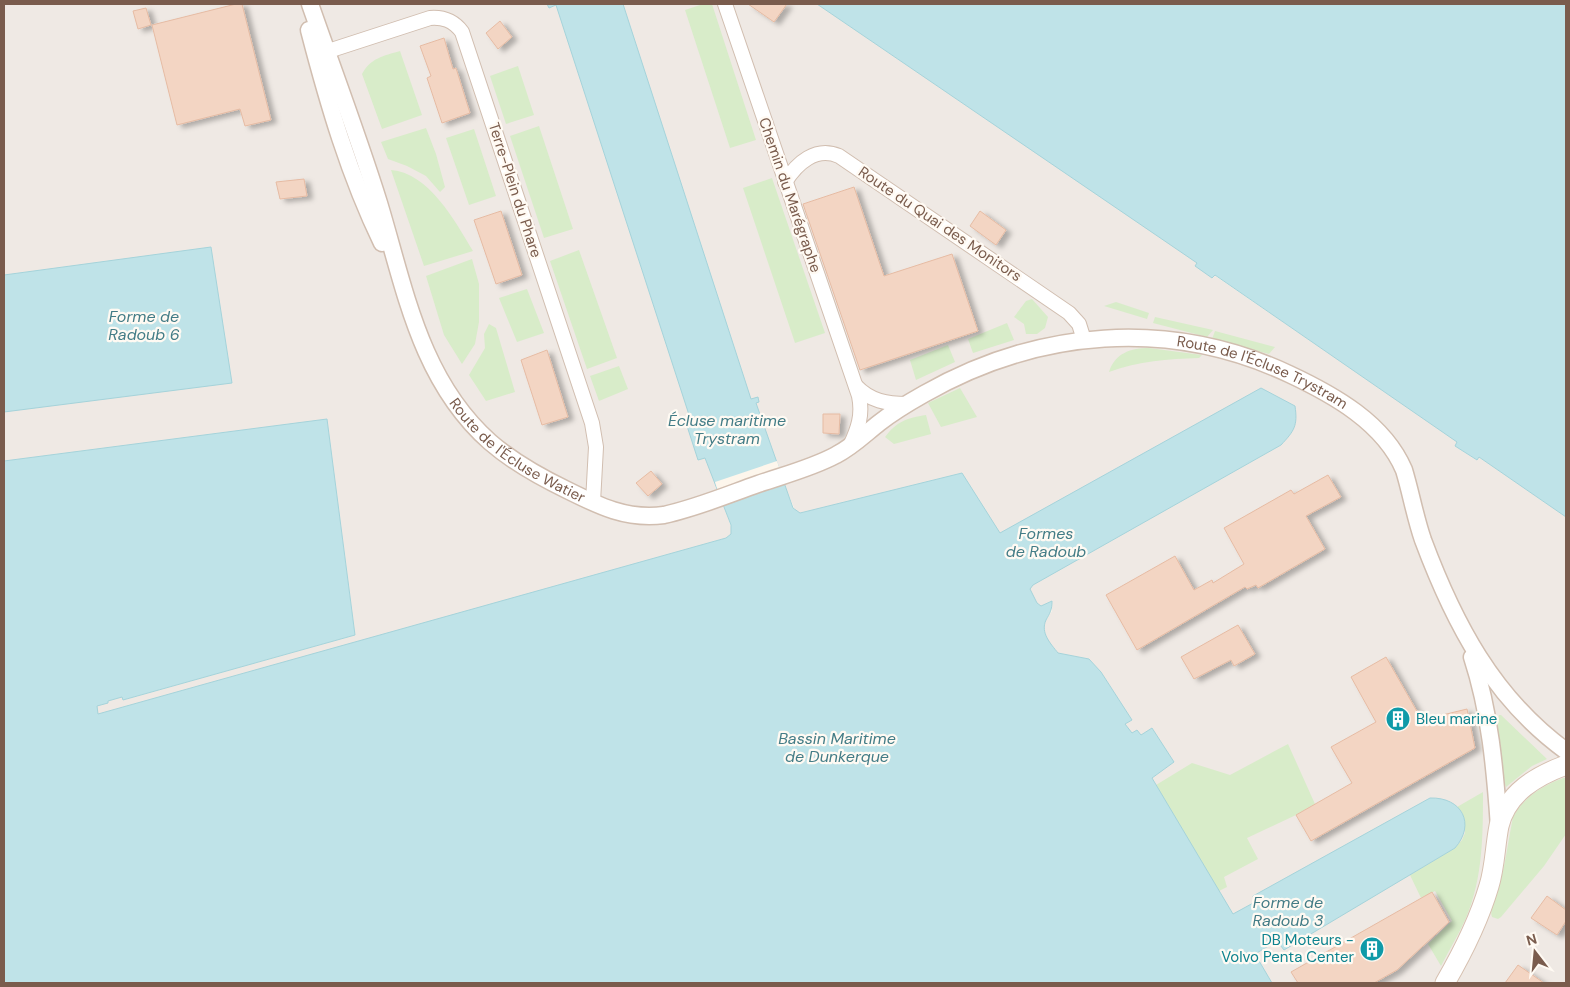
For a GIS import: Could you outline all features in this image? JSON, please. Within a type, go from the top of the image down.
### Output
[{"type":"main road","points":[[1446,983],[1468,940],[1485,898],[1493,872],[1499,826],[1510,801],[1520,790],[1542,775],[1566,765]]},
{"type":"street","name":"Route de l'Écluse Watier","points":[[302,4],[321,53]]},
{"type":"street","name":"Route de l'Écluse Watier","points":[[310,4],[321,53],[330,108],[356,184],[402,286],[420,340],[447,391],[468,420],[492,444],[522,466],[546,480],[624,514],[644,516],[674,513],[792,473]]},
{"type":"street","name":"Chemin du Marégraphe","points":[[725,4],[856,386],[860,402],[860,417],[850,446]]},
{"type":"street","name":"Terre-Plein du Phare","points":[[321,53],[430,18],[445,19],[452,22],[462,32],[592,423],[596,447],[593,502]]},
{"type":"street","name":"Route du Quai des Monitors","points":[[786,182],[797,166],[808,158],[829,152],[840,156],[1069,313],[1079,324],[1084,340]]},
{"type":"street","name":"Route de l'Écluse Trystram","points":[[792,473],[834,457],[886,418],[945,382],[990,362],[1040,347],[1120,337],[1162,339],[1225,351],[1268,365],[1307,383],[1342,404],[1383,436],[1399,460],[1407,480],[1423,540],[1464,633],[1489,673],[1512,702],[1544,734],[1566,751]]},
{"type":"street","points":[[856,386],[872,398],[888,403],[907,404]]},
{"type":"street","points":[[1464,633],[1486,708],[1495,768],[1499,826]]},
{"type":"shaded area","points":[[4,4],[547,4],[549,8],[560,4],[817,4],[1198,263],[1196,266],[1213,278],[1214,275],[1458,442],[1455,446],[1476,460],[1479,457],[1566,517],[1566,983],[1272,983],[1152,778],[1174,762],[1152,728],[1141,735],[1132,734],[1125,724],[1132,720],[1101,672],[1089,659],[1058,653],[1048,640],[1044,629],[1045,622],[1052,611],[1052,601],[1041,606],[1037,603],[962,473],[803,513],[795,510],[787,491],[726,512],[732,530],[731,534],[726,538],[97,715],[97,706],[107,703],[107,701],[123,697],[124,700],[355,635],[327,420],[4,461]]},
{"type":"green space","points":[[703,4],[712,4],[756,140],[730,148],[685,10]]},
{"type":"green space","points":[[400,51],[422,115],[382,129],[362,74],[373,61]]},
{"type":"green space","points":[[518,66],[534,115],[506,124],[490,76]]},
{"type":"green space","points":[[539,126],[573,229],[544,238],[510,136]]},
{"type":"green space","points":[[426,128],[436,154],[445,187],[440,192],[426,176],[388,159],[381,142]]},
{"type":"green space","points":[[474,129],[496,196],[469,205],[446,138]]},
{"type":"green space","points":[[391,170],[405,173],[429,189],[449,213],[473,251],[424,266]]},
{"type":"green space","points":[[772,178],[825,333],[795,343],[743,188]]},
{"type":"green space","points":[[579,250],[617,358],[587,369],[550,261]]},
{"type":"green space","points":[[472,259],[479,284],[479,322],[475,344],[462,364],[444,335],[426,276]]},
{"type":"green space","points":[[527,289],[544,333],[517,342],[499,298]]},
{"type":"green space","points":[[1032,299],[1048,317],[1045,328],[1037,334],[1026,334],[1024,324],[1014,317],[1026,301]]},
{"type":"green space","points":[[1116,302],[1149,313],[1147,319],[1104,306]]},
{"type":"green space","points":[[1155,317],[1213,330],[1207,337],[1153,323]]},
{"type":"green space","points":[[1007,323],[1014,340],[973,353],[968,339]]},
{"type":"green space","points":[[489,324],[496,328],[515,392],[486,401],[469,375],[485,348],[484,334]]},
{"type":"green space","points":[[1215,331],[1275,347],[1269,354],[1212,339]]},
{"type":"green space","points":[[948,345],[955,362],[916,380],[910,360]]},
{"type":"green space","points":[[1149,348],[1202,355],[1199,358],[1142,363],[1109,372],[1115,360],[1124,353],[1136,349]]},
{"type":"green space","points":[[619,366],[628,389],[599,401],[590,376]]},
{"type":"green space","points":[[960,388],[977,417],[941,427],[928,403]]},
{"type":"green space","points":[[926,415],[931,434],[894,444],[885,437],[903,421]]},
{"type":"green space","points":[[1499,715],[1547,759],[1532,766],[1506,787],[1500,751]]},
{"type":"green space","points":[[1288,744],[1315,804],[1247,838],[1258,859],[1224,877],[1227,887],[1219,891],[1156,785],[1192,763],[1230,775]]},
{"type":"green space","points":[[1566,778],[1566,834],[1544,866],[1501,917],[1498,919],[1492,917],[1492,908],[1503,873],[1513,817],[1522,804],[1534,793]]},
{"type":"green space","points":[[1483,792],[1481,856],[1476,887],[1466,918],[1441,966],[1428,944],[1452,921],[1435,891],[1421,898],[1410,875],[1455,848],[1465,833],[1462,812],[1457,807]]},
{"type":"water","name":"Bassin Maritime de Dunkerque","points":[[547,4],[623,4],[751,399],[758,397],[759,402],[756,403],[793,508],[800,513],[962,473],[1000,533],[1261,388],[1295,406],[1296,419],[1294,428],[1281,445],[1033,585],[1030,589],[1037,603],[1041,606],[1052,601],[1052,607],[1044,629],[1045,634],[1058,653],[1089,659],[1101,672],[1132,720],[1125,724],[1132,733],[1137,730],[1141,735],[1152,728],[1174,762],[1152,778],[1233,914],[1255,902],[1253,896],[1430,798],[1450,802],[1458,807],[1462,814],[1465,821],[1464,830],[1455,848],[1284,950],[1277,941],[1255,954],[1272,983],[4,983],[4,461],[327,419],[355,635],[123,700],[122,697],[108,701],[108,703],[97,706],[98,714],[726,538],[731,534],[731,525],[705,458],[698,460],[687,426],[684,423],[691,421],[556,5],[549,8]]},
{"type":"water","points":[[817,4],[1566,4],[1566,517],[1479,457],[1477,460],[1455,446],[1457,442],[1215,275],[1212,278],[1195,266],[1197,263]]},
{"type":"water","name":"Forme de Radoub 6","points":[[211,247],[232,383],[4,412],[4,275]]},
{"type":"pier","points":[[777,461],[784,482],[722,504],[715,482]]},
{"type":"building","points":[[242,4],[271,120],[245,126],[240,109],[177,125],[152,25]]},
{"type":"building","points":[[748,4],[787,4],[774,22]]},
{"type":"building","points":[[146,8],[151,25],[138,29],[133,11]]},
{"type":"building","points":[[500,21],[512,37],[498,49],[486,33]]},
{"type":"building","points":[[444,38],[453,69],[456,68],[470,113],[442,123],[427,78],[431,76],[420,46]]},
{"type":"building","points":[[304,179],[307,196],[280,199],[276,182]]},
{"type":"building","points":[[854,187],[884,276],[952,254],[978,331],[860,370],[803,204]]},
{"type":"building","points":[[501,211],[522,275],[496,284],[474,220]]},
{"type":"building","points":[[980,211],[1006,230],[996,245],[970,226]]},
{"type":"building","points":[[547,350],[568,417],[542,425],[521,360]]},
{"type":"building","points":[[823,414],[840,414],[839,434],[823,433]]},
{"type":"building","points":[[651,471],[662,484],[648,496],[636,483]]},
{"type":"building","points":[[1328,475],[1341,497],[1306,516],[1325,549],[1258,588],[1256,585],[1247,589],[1245,587],[1137,650],[1106,595],[1175,556],[1194,590],[1212,580],[1213,583],[1244,564],[1224,528],[1291,490],[1294,494]]},
{"type":"building","points":[[1238,625],[1255,654],[1234,666],[1231,660],[1194,679],[1181,657]]},
{"type":"building","points":[[1386,657],[1422,720],[1467,709],[1475,748],[1311,841],[1296,815],[1352,783],[1331,747],[1376,722],[1351,677]]},
{"type":"building","name":"DB Moteurs - Volvo Penta Center","points":[[1432,892],[1449,922],[1397,970],[1374,983],[1298,983],[1291,972]]},
{"type":"building","points":[[1547,896],[1566,910],[1566,921],[1557,935],[1531,918]]},
{"type":"building","points":[[1518,965],[1544,983],[1505,983]]},
{"type":"place","name":"Bleu marine","points":[[1398,719]]},
{"type":"place","name":"DB Moteurs - Volvo Penta Center","points":[[1372,949]]},
{"type":"water label","name":"Écluse maritime Trystram","points":[[727,429]]},
{"type":"water label","name":"Formes de Radoub","points":[[1046,542]]},
{"type":"water label","name":"Forme de Radoub 3","points":[[1288,911]]}]
